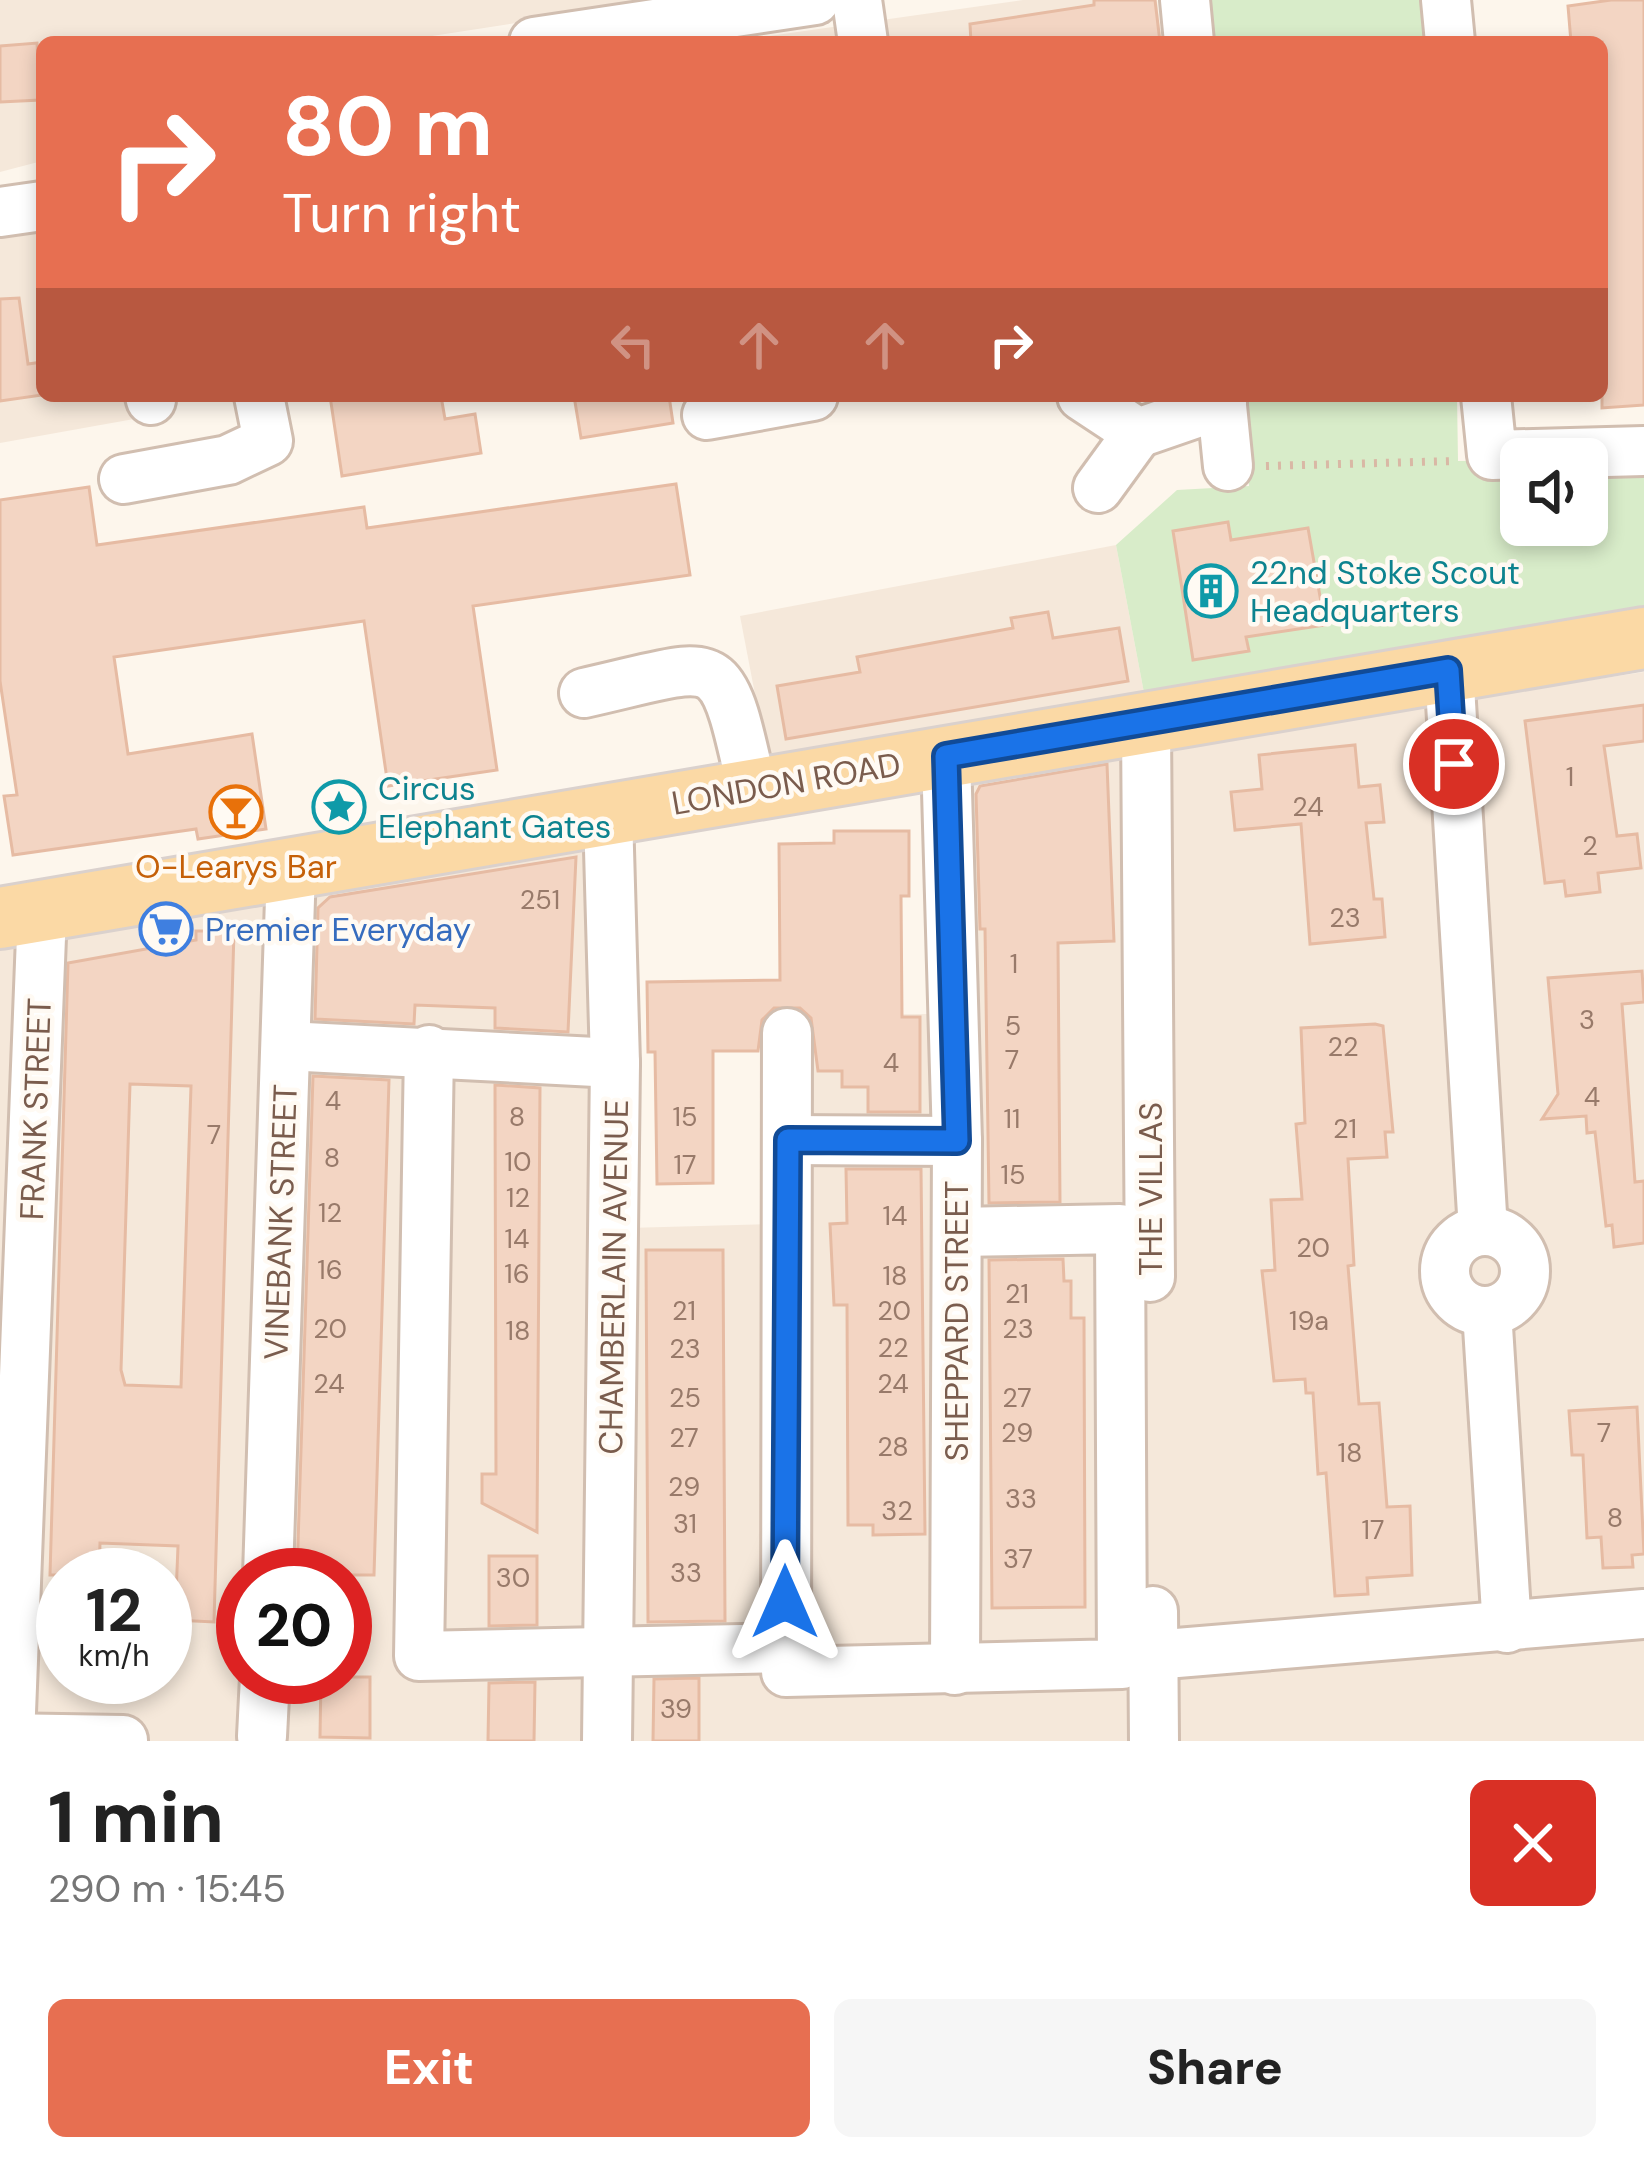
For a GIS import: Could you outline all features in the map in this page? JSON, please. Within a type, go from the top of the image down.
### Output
[{"type":"main road","name":"LONDON ROAD","points":[[21,914],[1644,638]]},
{"type":"street","points":[[574,36],[815,0]]},
{"type":"street","points":[[857,0],[862,36]]},
{"type":"street","points":[[1185,0],[1188,36]]},
{"type":"street","points":[[1446,0],[1449,36]]},
{"type":"street","points":[[0,212],[36,207]]},
{"type":"street","points":[[124,478],[228,460],[268,441],[260,402]]},
{"type":"street","points":[[732,406],[764,402]]},
{"type":"street","points":[[1091,402],[1138,433]]},
{"type":"street","points":[[1098,488],[1138,433],[1217,402]]},
{"type":"street","points":[[1222,402],[1228,466]]},
{"type":"street","points":[[1487,402],[1492,454],[1644,451]]},
{"type":"street","points":[[584,693],[691,669],[713,673],[726,686],[752,789]]},
{"type":"street","points":[[1448,670],[1483,1230],[1509,1239],[1524,1262],[1521,1289],[1501,1308],[1487,1311],[1508,1628]]},
{"type":"street","name":"THE VILLAS","points":[[1138,1659],[1146,724]]},
{"type":"street","name":"SHEPPARD STREET","points":[[946,756],[957,1141],[955,1670]]},
{"type":"street","name":"CHAMBERLAIN AVENUE","points":[[607,1741],[615,1064],[608,814]]},
{"type":"street","name":"VINEBANK STREET","points":[[269,1548],[291,868]]},
{"type":"street","name":"FRANK STREET","points":[[5,1738],[21,914]]},
{"type":"street","points":[[785,1660],[787,1033]]},
{"type":"street","points":[[286,1046],[429,1050],[615,1064]]},
{"type":"street","points":[[429,1050],[419,1656],[609,1650],[955,1670],[1138,1659],[1644,1614]]},
{"type":"street","points":[[788,1140],[957,1141]]},
{"type":"street","name":"THE VILLAS","points":[[957,1232],[1120,1229],[1138,1659],[1154,1741]]},
{"type":"street","points":[[254,1704],[262,1736]]},
{"type":"street","points":[[5,1738],[124,1740]]},
{"type":"path","points":[[1228,466],[1440,464],[1492,454]]},
{"type":"shaded area","points":[[0,0],[667,0],[432,36],[36,36],[36,163],[0,172]]},
{"type":"shaded area","points":[[1023,0],[1157,0],[1161,36],[769,36]]},
{"type":"shaded area","points":[[36,232],[36,402],[132,402],[134,419],[0,443],[0,238]]},
{"type":"shaded area","points":[[1116,545],[1145,698],[768,762],[740,616]]},
{"type":"shaded area","points":[[1644,672],[1644,1741],[0,1741],[0,937],[585,838],[591,1229],[775,1224],[778,1015],[929,1014],[922,782]]},
{"type":"green space","points":[[1207,0],[1424,0],[1427,36],[1210,36]]},
{"type":"green space","points":[[1246,402],[1457,402],[1458,461],[1500,460],[1500,546],[1608,546],[1608,459],[1644,459],[1644,610],[1145,698],[1116,545],[1177,490],[1249,486]]},
{"type":"building","points":[[1094,0],[1155,0],[1159,36],[971,36],[970,24],[1094,5]]},
{"type":"building","points":[[1644,0],[1644,405],[1602,408],[1602,402],[1608,402],[1608,36],[1570,36],[1568,6]]},
{"type":"building","points":[[36,43],[36,100],[0,102],[0,46]]},
{"type":"building","points":[[19,298],[28,364],[36,363],[36,396],[0,401],[0,299]]},
{"type":"building","points":[[331,402],[442,402],[445,419],[475,414],[481,453],[342,476]]},
{"type":"building","points":[[575,402],[670,402],[673,423],[581,438]]},
{"type":"building","points":[[676,484],[690,575],[473,606],[497,770],[388,786],[364,621],[114,657],[128,754],[252,734],[266,829],[198,839],[196,829],[13,855],[4,796],[17,795],[0,681],[0,500],[89,487],[97,545],[364,507],[367,528]]},
{"type":"building","points":[[1228,522],[1231,540],[1308,528],[1325,625],[1246,637],[1249,651],[1193,660],[1173,531]]},
{"type":"building","points":[[1048,612],[1053,638],[1119,628],[1128,681],[786,739],[777,686],[860,672],[857,657],[1013,628],[1011,618]]},
{"type":"building","points":[[1644,705],[1644,741],[1604,746],[1617,836],[1637,834],[1641,868],[1598,873],[1600,892],[1566,896],[1564,881],[1545,883],[1525,721]]},
{"type":"building","points":[[1355,745],[1359,787],[1380,785],[1384,822],[1366,823],[1374,899],[1382,899],[1385,937],[1310,944],[1301,824],[1235,830],[1231,792],[1262,789],[1259,755]]},
{"type":"building","points":[[1107,764],[1114,941],[1058,943],[1060,1202],[989,1203],[985,929],[980,929],[976,794],[980,786]]},
{"type":"building","points":[[834,831],[909,831],[909,896],[901,896],[902,1017],[920,1017],[920,1112],[868,1112],[868,1087],[842,1087],[842,1071],[818,1071],[811,1018],[800,1008],[774,1008],[762,1020],[758,1051],[713,1051],[713,1183],[657,1184],[655,1052],[648,1052],[647,982],[780,980],[779,844],[834,843]]},
{"type":"building","points":[[576,857],[568,1032],[495,1028],[495,1008],[415,1005],[414,1024],[315,1019],[318,908],[330,897]]},
{"type":"building","points":[[196,931],[234,931],[214,1622],[192,1621],[192,1548],[100,1543],[100,1548],[51,1548],[68,963],[196,940]],"holes":[[[130,1084],[191,1086],[181,1387],[125,1385],[121,1370]]]},
{"type":"building","points":[[1642,971],[1644,1002],[1622,1004],[1635,1182],[1644,1181],[1644,1243],[1614,1247],[1612,1225],[1606,1226],[1595,1132],[1587,1133],[1586,1116],[1542,1119],[1558,1094],[1548,978]]},
{"type":"building","points":[[1383,1026],[1393,1132],[1385,1132],[1387,1157],[1348,1159],[1354,1265],[1348,1266],[1359,1404],[1379,1403],[1387,1507],[1410,1506],[1412,1575],[1367,1578],[1368,1594],[1335,1596],[1326,1473],[1318,1474],[1313,1393],[1306,1393],[1305,1379],[1274,1381],[1262,1271],[1275,1270],[1271,1200],[1302,1199],[1296,1124],[1305,1123],[1301,1028]]},
{"type":"building","points":[[313,1076],[389,1080],[374,1575],[372,1548],[298,1548]]},
{"type":"building","points":[[495,1085],[540,1088],[537,1532],[482,1503],[482,1474],[496,1474]]},
{"type":"building","points":[[846,1169],[921,1169],[925,1534],[873,1535],[873,1525],[848,1525],[847,1305],[834,1305],[830,1224],[847,1223]]},
{"type":"building","points":[[646,1250],[723,1250],[725,1621],[648,1622]]},
{"type":"building","points":[[1063,1259],[1064,1281],[1071,1281],[1071,1318],[1084,1318],[1085,1607],[992,1608],[989,1260]]},
{"type":"building","points":[[1637,1407],[1644,1554],[1632,1555],[1633,1567],[1603,1568],[1601,1537],[1587,1538],[1583,1455],[1572,1455],[1569,1411]]},
{"type":"building","points":[[489,1556],[537,1556],[537,1625],[489,1626]]},
{"type":"building","points":[[699,1678],[699,1741],[653,1741],[654,1679]]},
{"type":"building","points":[[535,1682],[534,1741],[488,1741],[489,1683]]},
{"type":"building","points":[[321,1704],[370,1704],[370,1738],[320,1737]]},
{"type":"place","name":"22nd Stoke Scout Headquarters","points":[[1211,591]]},
{"type":"place","name":"Circus Elephant Gates","points":[[339,807]]},
{"type":"place","name":"O-Learys Bar","points":[[236,812]]},
{"type":"place","name":"Premier Everyday","points":[[166,929]]},
{"type":"route","points":[[785,1602],[788,1140],[957,1141],[946,756],[1448,670],[1454,764]]}]
